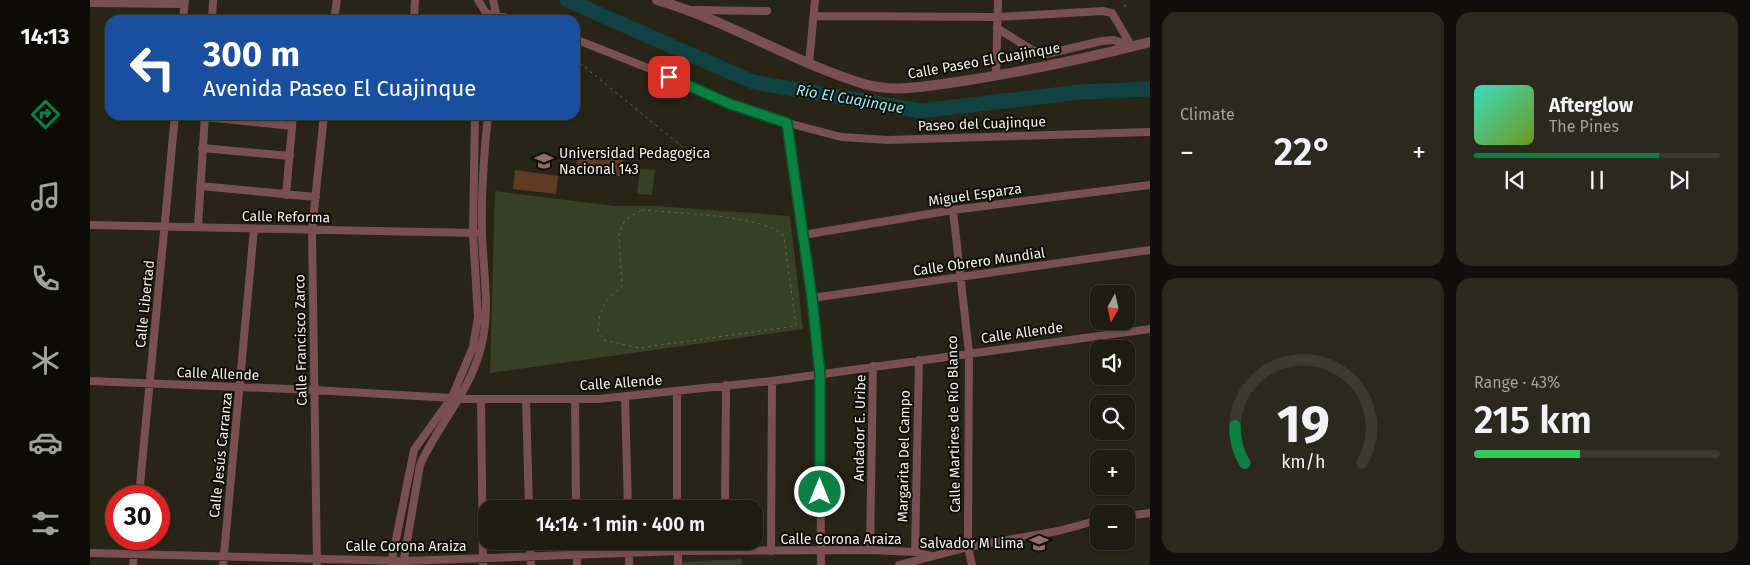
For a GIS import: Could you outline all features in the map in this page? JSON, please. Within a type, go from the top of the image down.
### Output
[{"type":"street","points":[[212,15],[213,0]]},
{"type":"street","points":[[335,15],[337,0]]},
{"type":"street","points":[[414,15],[415,0]]},
{"type":"street","points":[[478,0],[486,15]]},
{"type":"street","name":"Calle Paseo El Cuajinque","points":[[657,0],[692,10],[809,64],[866,84],[903,90],[996,76],[1150,42]]},
{"type":"street","points":[[809,64],[815,0]]},
{"type":"street","points":[[996,76],[998,0]]},
{"type":"street","points":[[90,3],[185,2],[184,15]]},
{"type":"street","points":[[486,15],[493,2]]},
{"type":"street","points":[[493,2],[496,15]]},
{"type":"street","points":[[692,10],[767,11]]},
{"type":"street","points":[[814,16],[997,16],[1103,11],[1112,13],[1132,47]]},
{"type":"street","points":[[997,28],[1038,52],[1046,54],[1114,40],[1132,47]]},
{"type":"street","name":"Paseo del Cuajinque","points":[[580,41],[653,70],[730,104],[787,123],[841,136],[888,140],[1150,132]]},
{"type":"street","name":"Calle Libertad","points":[[140,485],[175,120]]},
{"type":"street","points":[[198,227],[205,120]]},
{"type":"street","points":[[240,120],[292,126]]},
{"type":"street","points":[[286,195],[293,120]]},
{"type":"street","name":"Calle Francisco Zarco","points":[[317,562],[312,230],[324,120]]},
{"type":"street","points":[[392,563],[414,450],[452,397],[473,347],[478,317],[472,234],[472,154],[475,120]]},
{"type":"street","points":[[404,563],[420,465],[426,452],[461,398],[481,348],[487,316],[482,233],[484,154],[487,120]]},
{"type":"street","points":[[787,123],[812,298],[820,375],[821,565]]},
{"type":"street","points":[[202,148],[290,156]]},
{"type":"street","points":[[472,154],[484,154]]},
{"type":"street","name":"Miguel Esparza","points":[[803,235],[953,210],[1150,185]]},
{"type":"street","points":[[200,186],[316,197]]},
{"type":"street","name":"Calle Martires de Río Blanco","points":[[953,210],[968,353],[968,547],[972,565]]},
{"type":"street","name":"Calle Reforma","points":[[90,225],[482,233]]},
{"type":"street","name":"Calle Jesús Carranza","points":[[223,565],[241,388],[254,229]]},
{"type":"street","name":"Calle Obrero Mundial","points":[[812,298],[1150,250]]},
{"type":"street","name":"Calle Allende","points":[[90,381],[481,399],[574,400],[625,397],[772,381],[1150,329]]},
{"type":"street","name":"Margarita Del Campo","points":[[915,552],[919,360]]},
{"type":"street","name":"Andador E. Uribe","points":[[870,550],[873,366]]},
{"type":"street","points":[[772,381],[772,551]]},
{"type":"street","points":[[725,500],[726,386]]},
{"type":"street","points":[[677,391],[677,500]]},
{"type":"street","points":[[625,397],[628,500]]},
{"type":"street","points":[[481,399],[482,562]]},
{"type":"street","points":[[526,399],[530,500]]},
{"type":"street","points":[[574,400],[576,500]]},
{"type":"street","points":[[1135,515],[1149,513],[1150,505]]},
{"type":"street","points":[[899,565],[968,547],[1058,531],[1090,522]]},
{"type":"street","points":[[132,565],[134,550]]},
{"type":"street","points":[[576,550],[576,565]]},
{"type":"street","points":[[629,550],[629,565]]},
{"type":"street","name":"Calle Corona Araiza","points":[[90,553],[392,563],[531,562],[576,556],[678,551],[870,550],[915,552],[931,556]]},
{"type":"street","points":[[678,551],[678,565]]},
{"type":"path","points":[[1125,0],[1125,7]]},
{"type":"path","points":[[580,63],[685,148]]},
{"type":"path","points":[[642,210],[707,216],[763,224],[777,228],[784,236],[796,326],[639,348],[604,340],[598,334],[599,313],[606,300],[622,286],[619,234],[626,220],[642,210]]},
{"type":"green space","points":[[640,169],[655,170],[652,195],[637,194]]},
{"type":"green space","points":[[495,191],[615,206],[656,206],[790,216],[803,329],[490,373]]},
{"type":"green space","points":[[742,559],[742,565],[680,565],[680,562]]},
{"type":"building","points":[[578,153],[623,158],[621,176],[576,171]]},
{"type":"building","points":[[515,170],[558,176],[556,194],[513,189]]},
{"type":"waterway","name":"Río El Cuajinque","points":[[567,0],[753,82],[921,111],[1080,92],[1150,89]]},
{"type":"place","name":"Universidad Pedagogica Nacional 143","points":[[544,161]]},
{"type":"place","name":"Salvador M Lima","points":[[1039,543]]},
{"type":"route","points":[[669,77],[730,104],[787,123],[812,298],[820,375],[820,492]]}]
